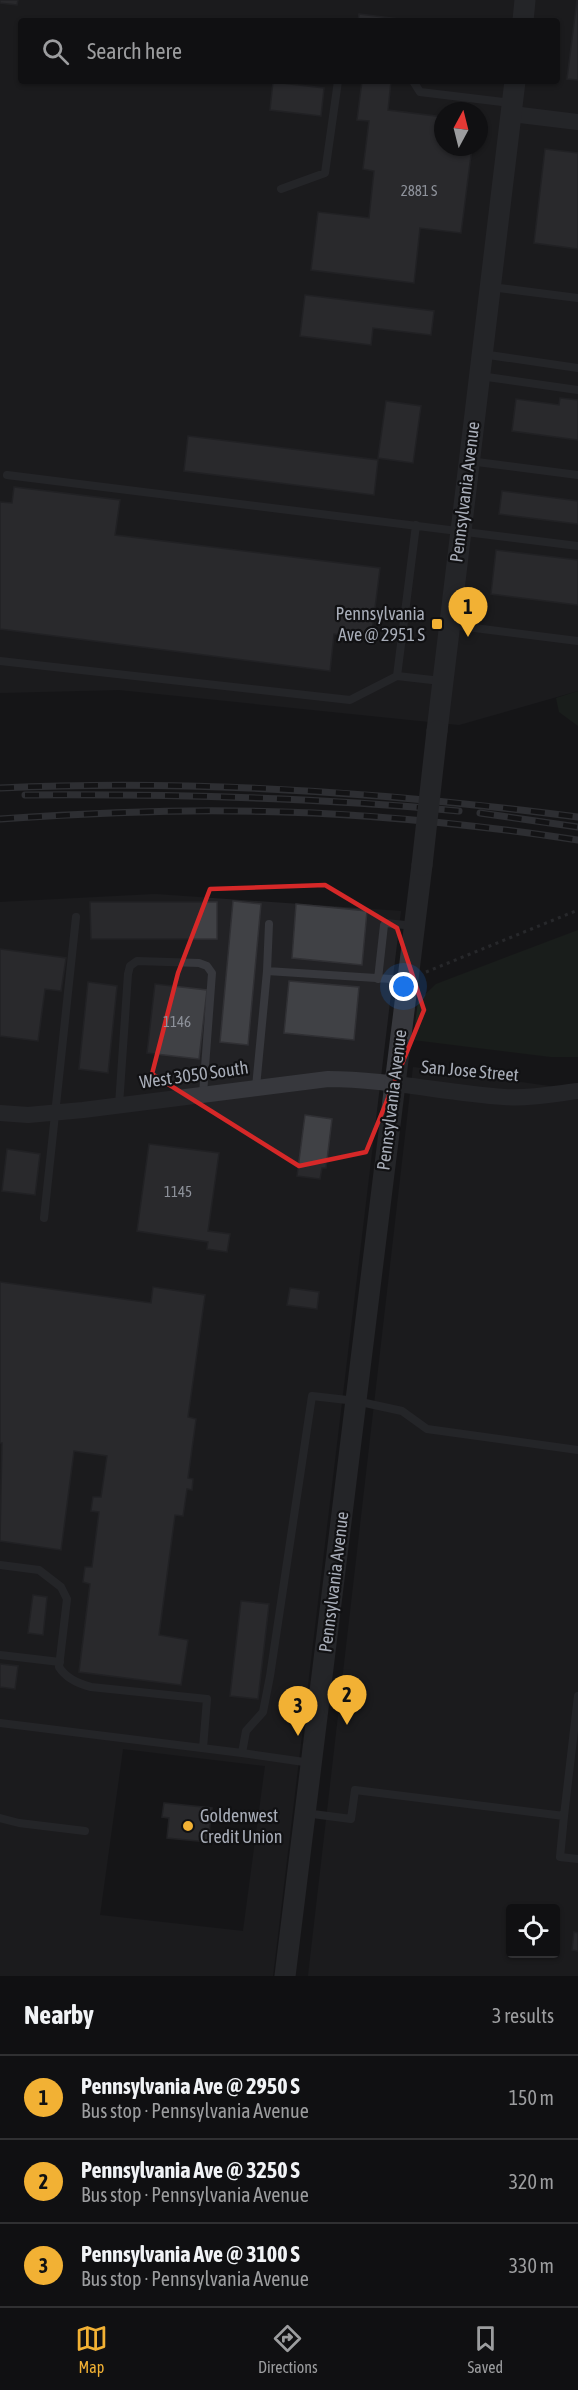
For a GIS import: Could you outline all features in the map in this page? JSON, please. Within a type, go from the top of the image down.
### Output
[{"type":"street","points":[[523,18],[525,0]]},
{"type":"street","name":"Pennsylvania Avenue","points":[[285,1976],[422,865],[515,84]]},
{"type":"street","points":[[512,108],[578,122]]},
{"type":"street","name":"West 3050 South","points":[[0,1113],[56,1113],[328,1079],[360,1079],[394,1083]]},
{"type":"street","name":"San Jose Street","points":[[394,1083],[505,1097],[542,1096],[578,1090]]},
{"type":"lane","points":[[281,189],[325,173],[338,84]]},
{"type":"lane","points":[[415,84],[420,92],[512,108]]},
{"type":"lane","points":[[491,287],[578,298]]},
{"type":"lane","points":[[482,354],[578,368]]},
{"type":"lane","points":[[479,376],[578,390]]},
{"type":"lane","points":[[469,461],[578,475]]},
{"type":"lane","points":[[7,475],[578,546]]},
{"type":"lane","points":[[396,676],[416,525]]},
{"type":"lane","points":[[450,625],[578,641]]},
{"type":"lane","points":[[0,661],[350,700],[396,676],[443,682]]},
{"type":"lane","points":[[44,1218],[76,916]]},
{"type":"lane","points":[[378,979],[384,925],[386,923],[414,926]]},
{"type":"lane","points":[[256,1087],[269,924]]},
{"type":"lane","points":[[119,1106],[128,974],[130,966],[137,962],[199,963],[207,966],[212,973],[203,1094]]},
{"type":"lane","points":[[267,971],[408,980]]},
{"type":"lane","points":[[242,1753],[246,1731],[263,1712],[312,1396],[356,1401],[402,1411],[427,1429],[578,1450]]},
{"type":"lane","points":[[0,1565],[39,1570],[61,1587],[67,1599],[59,1667],[63,1673],[91,1687],[207,1699],[203,1748]]},
{"type":"lane","points":[[0,1655],[60,1662]]},
{"type":"lane","points":[[578,1696],[560,1857],[578,1859]]},
{"type":"lane","points":[[0,1723],[312,1763]]},
{"type":"lane","points":[[305,1813],[351,1819],[355,1790],[564,1816]]},
{"type":"lane","points":[[0,1818],[19,1823],[85,1831]]},
{"type":"path","points":[[408,980],[578,910]]},
{"type":"highlighted area","points":[[325,885],[397,928],[424,1010],[366,1152],[299,1166],[152,1074],[178,973],[210,889]]},
{"type":"shaded area","points":[[0,0],[578,0],[578,691],[459,725],[119,690],[0,693]]},
{"type":"shaded area","points":[[578,691],[578,726],[559,712],[556,698]]},
{"type":"shaded area","points":[[155,894],[401,911],[273,1976],[0,1976],[0,902]],"holes":[[[123,1749],[265,1766],[243,1931],[100,1915]]]},
{"type":"shaded area","points":[[578,930],[578,1057],[551,1057],[413,1040],[418,1001],[436,984]]},
{"type":"shaded area","points":[[413,1067],[578,1090],[578,1976],[308,1976]]},
{"type":"building","points":[[0,0],[18,0],[17,5],[0,3]]},
{"type":"building","points":[[578,0],[578,80],[567,79]]},
{"type":"building","points":[[359,14],[391,18],[358,18]]},
{"type":"building","points":[[273,84],[324,88],[321,116],[270,110]]},
{"type":"building","points":[[362,84],[391,84],[388,110],[434,116],[434,156],[471,156],[461,233],[420,228],[414,283],[311,270],[318,212],[369,218],[374,171],[363,169],[369,121],[357,120]]},
{"type":"building","points":[[545,149],[578,153],[578,249],[534,243]]},
{"type":"building","points":[[305,295],[434,311],[431,335],[373,328],[371,345],[300,336]]},
{"type":"building","points":[[560,398],[578,400],[578,440],[512,431],[516,399],[559,405]]},
{"type":"building","points":[[386,401],[421,406],[413,463],[378,458]]},
{"type":"building","points":[[188,436],[378,460],[374,495],[184,471]]},
{"type":"building","points":[[14,487],[120,500],[115,535],[380,568],[371,639],[334,634],[330,671],[0,629],[0,502],[12,503]]},
{"type":"building","points":[[502,491],[578,501],[578,524],[499,514]]},
{"type":"building","points":[[496,550],[578,560],[578,605],[491,594]]},
{"type":"building","points":[[233,901],[261,904],[248,1045],[220,1042]]},
{"type":"building","points":[[90,902],[217,902],[217,939],[91,939]]},
{"type":"building","points":[[296,904],[367,911],[362,965],[292,958]]},
{"type":"building","points":[[0,949],[66,958],[61,991],[45,989],[38,1041],[0,1036]]},
{"type":"building","points":[[289,981],[359,987],[354,1040],[284,1033]]},
{"type":"building","points":[[88,982],[117,986],[108,1073],[79,1069]]},
{"type":"building","points":[[155,984],[207,990],[199,1059],[147,1053]]},
{"type":"building","points":[[305,1115],[332,1119],[326,1168],[322,1168],[320,1179],[297,1176]]},
{"type":"building","points":[[149,1144],[219,1153],[208,1231],[230,1234],[227,1252],[207,1249],[208,1242],[137,1231]]},
{"type":"building","points":[[7,1149],[40,1154],[35,1195],[2,1191]]},
{"type":"building","points":[[0,1282],[151,1303],[153,1287],[205,1295],[188,1417],[196,1419],[188,1478],[193,1479],[192,1490],[187,1489],[183,1516],[175,1515],[159,1635],[188,1640],[181,1685],[79,1672],[90,1584],[83,1582],[85,1567],[92,1567],[99,1512],[91,1511],[93,1497],[101,1497],[107,1456],[74,1451],[61,1550],[0,1541],[2,1443],[0,1443]]},
{"type":"building","points":[[290,1288],[319,1292],[317,1309],[287,1305]]},
{"type":"building","points":[[33,1595],[47,1597],[43,1635],[28,1633]]},
{"type":"building","points":[[241,1601],[269,1604],[258,1699],[230,1696]]},
{"type":"building","points":[[0,1664],[18,1666],[15,1689],[0,1687]]},
{"type":"building","points":[[164,1803],[212,1808],[208,1842],[167,1838],[169,1818],[162,1817]]},
{"type":"building","points":[[574,1932],[578,1933],[578,1951],[572,1950]]},
{"type":"railway","points":[[0,788],[145,785],[290,790],[362,794],[578,817]]},
{"type":"railway","points":[[25,795],[242,797],[350,802],[459,811]]},
{"type":"railway","points":[[0,819],[146,812],[319,813],[406,819],[578,840]]},
{"type":"railway","points":[[480,813],[578,827]]},
{"type":"place","name":"Pennsylvania Ave @ 2951 S","points":[[437,624]]},
{"type":"place","name":"Pennsylvania Ave @ 2950 S","points":[[468,637]]},
{"type":"place","name":"Pennsylvania Ave @ 3250 S","points":[[347,1725]]},
{"type":"place","name":"Pennsylvania Ave @ 3100 S","points":[[298,1736]]},
{"type":"place","name":"Goldenwest Credit Union","points":[[188,1826]]}]
